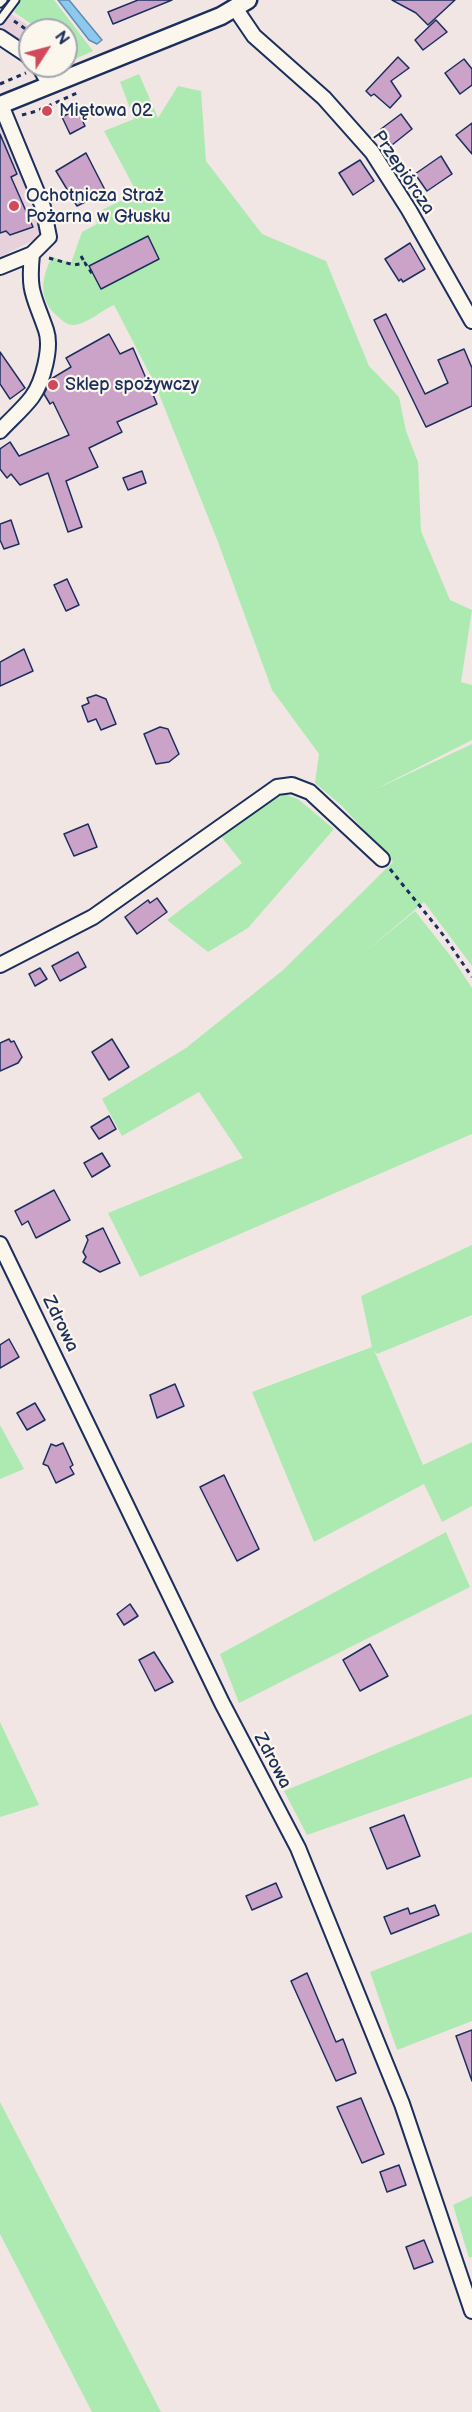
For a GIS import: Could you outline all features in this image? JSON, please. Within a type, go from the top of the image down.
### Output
[{"type":"street","points":[[0,267],[32,254],[48,237],[43,207],[0,105],[129,54],[242,4]]},
{"type":"street","name":"Przepiórcza","points":[[242,4],[254,36],[324,98],[372,152],[409,210],[472,321]]},
{"type":"street","points":[[0,37],[18,49]]},
{"type":"street","points":[[46,78],[50,85]]},
{"type":"street","points":[[0,431],[33,396],[46,358],[47,332],[35,306],[29,279],[32,254]]},
{"type":"street","points":[[0,965],[93,917],[277,787],[292,785],[310,792],[382,859]]},
{"type":"street","name":"Zdrowa","points":[[0,1244],[222,1703],[298,1848],[402,2104],[472,2312]]},
{"type":"lane","points":[[0,20],[15,0]]},
{"type":"path","points":[[0,84],[18,76]]},
{"type":"path","points":[[32,254],[74,265],[85,263]]},
{"type":"path","points":[[81,256],[93,275]]},
{"type":"path","points":[[382,859],[444,936],[472,977]]},
{"type":"shaded area","points":[[0,0],[16,0],[10,13],[18,19],[18,45],[0,38]]},
{"type":"shaded area","points":[[0,122],[40,218],[38,238],[0,257]]},
{"type":"green space","points":[[20,0],[54,0],[68,18],[23,18],[14,12]]},
{"type":"green space","points":[[78,31],[93,51],[78,58]]},
{"type":"green space","points":[[139,74],[158,118],[178,86],[201,91],[206,161],[262,234],[326,261],[369,366],[399,397],[406,431],[418,462],[421,531],[450,600],[472,610],[461,682],[472,685],[472,740],[374,790],[472,744],[472,966],[424,902],[364,953],[415,911],[453,959],[472,988],[472,1134],[140,1277],[108,1213],[243,1158],[199,1092],[122,1136],[102,1099],[186,1048],[283,970],[393,862],[342,806],[315,783],[319,754],[272,690],[218,542],[155,384],[114,305],[83,323],[71,325],[57,316],[44,295],[45,273],[52,257],[71,263],[82,232],[97,224],[96,217],[102,210],[137,193],[104,131],[134,119],[120,82]]},
{"type":"green space","points":[[285,794],[298,799],[334,829],[248,928],[208,952],[167,920],[242,863],[220,835],[258,808]]},
{"type":"green space","points":[[472,1245],[472,1315],[377,1354],[374,1350],[423,1465],[472,1442],[472,1506],[442,1522],[424,1484],[314,1542],[252,1392],[372,1347],[361,1296]]},
{"type":"green space","points":[[0,1425],[24,1469],[0,1479]]},
{"type":"green space","points":[[446,1532],[470,1587],[239,1703],[220,1654]]},
{"type":"green space","points":[[472,1714],[472,1777],[307,1835],[284,1791]]},
{"type":"green space","points":[[0,1722],[39,1805],[0,1817]]},
{"type":"green space","points":[[472,1932],[472,2021],[397,2050],[370,1972]]},
{"type":"green space","points":[[0,2102],[161,2412],[92,2412],[0,2234]]},
{"type":"green space","points":[[472,2196],[472,2257],[469,2258],[453,2205]]},
{"type":"water","points":[[58,0],[69,0],[102,40],[97,44],[89,40],[78,26],[78,18],[72,18]]},
{"type":"building","points":[[138,0],[172,0],[113,24],[108,12]]},
{"type":"building","points":[[392,0],[455,0],[428,25],[416,13]]},
{"type":"building","points":[[436,20],[447,32],[423,50],[415,40]]},
{"type":"building","points":[[398,57],[409,68],[391,81],[401,96],[390,108],[374,94],[371,96],[366,91]]},
{"type":"building","points":[[464,59],[472,69],[472,85],[460,94],[445,73]]},
{"type":"building","points":[[77,109],[85,126],[70,134],[62,117]]},
{"type":"building","points":[[401,114],[412,129],[392,145],[381,129]]},
{"type":"building","points":[[472,123],[472,154],[456,135]]},
{"type":"building","points":[[0,134],[17,174],[11,177],[33,227],[10,235],[6,231],[0,233]]},
{"type":"building","points":[[86,153],[106,192],[77,206],[56,171]]},
{"type":"building","points":[[441,156],[452,174],[427,191],[415,174]]},
{"type":"building","points":[[360,160],[374,181],[353,195],[339,173]]},
{"type":"building","points":[[148,236],[159,259],[101,289],[89,266]]},
{"type":"building","points":[[410,243],[425,269],[403,282],[401,279],[399,281],[385,259]]},
{"type":"building","points":[[386,314],[425,394],[448,383],[438,360],[464,349],[472,368],[472,406],[426,427],[374,320]]},
{"type":"building","points":[[109,334],[120,354],[133,348],[157,404],[117,422],[122,432],[89,448],[98,467],[66,481],[82,527],[68,532],[48,473],[20,485],[11,474],[7,478],[0,469],[0,449],[10,442],[19,456],[69,435],[53,402],[50,404],[44,394],[51,379],[71,367],[66,358]]},
{"type":"building","points":[[0,352],[25,388],[10,399],[0,384]]},
{"type":"building","points":[[142,471],[146,483],[128,490],[123,478]]},
{"type":"building","points":[[11,520],[19,544],[4,549],[0,540],[0,524]]},
{"type":"building","points":[[67,579],[79,605],[66,611],[54,585]]},
{"type":"building","points":[[24,649],[33,671],[0,686],[0,662]]},
{"type":"building","points":[[96,695],[106,699],[116,724],[101,730],[96,719],[88,722],[82,706],[89,703],[87,698]]},
{"type":"building","points":[[160,727],[168,729],[179,754],[169,762],[156,764],[144,734]]},
{"type":"building","points":[[88,824],[97,847],[74,856],[64,834]]},
{"type":"building","points":[[157,898],[167,912],[137,934],[125,917],[148,900],[150,903]]},
{"type":"building","points":[[78,952],[86,967],[60,981],[52,966]]},
{"type":"building","points":[[40,968],[47,979],[35,986],[29,974]]},
{"type":"building","points":[[9,1039],[11,1042],[14,1041],[22,1057],[18,1063],[0,1071],[0,1043]]},
{"type":"building","points":[[112,1039],[129,1067],[109,1080],[92,1052]]},
{"type":"building","points":[[109,1116],[116,1129],[99,1139],[91,1127]]},
{"type":"building","points":[[102,1153],[110,1166],[92,1177],[84,1163]]},
{"type":"building","points":[[54,1190],[70,1220],[36,1238],[28,1221],[22,1225],[15,1211]]},
{"type":"building","points":[[103,1228],[120,1263],[100,1272],[83,1262],[86,1257],[83,1252],[88,1240],[86,1236]]},
{"type":"building","points":[[9,1339],[19,1357],[0,1368],[0,1345]]},
{"type":"building","points":[[175,1384],[184,1406],[157,1418],[150,1395]]},
{"type":"building","points":[[35,1403],[45,1420],[27,1430],[17,1413]]},
{"type":"building","points":[[63,1443],[73,1465],[70,1467],[74,1474],[56,1483],[48,1466],[43,1464],[51,1444],[56,1446]]},
{"type":"building","points":[[224,1475],[259,1549],[237,1561],[200,1487]]},
{"type":"building","points":[[130,1604],[138,1616],[124,1625],[117,1614]]},
{"type":"building","points":[[370,1644],[388,1676],[360,1691],[343,1660]]},
{"type":"building","points":[[154,1652],[173,1682],[155,1691],[139,1660]]},
{"type":"building","points":[[404,1815],[420,1856],[387,1869],[370,1828]]},
{"type":"building","points":[[276,1883],[282,1897],[252,1910],[246,1896]]},
{"type":"building","points":[[435,1905],[439,1915],[391,1934],[384,1917],[408,1908],[410,1914]]},
{"type":"building","points":[[307,1973],[336,2042],[343,2039],[356,2073],[336,2081],[291,1981]]},
{"type":"building","points":[[472,2030],[472,2081],[456,2036]]},
{"type":"building","points":[[361,2098],[384,2154],[362,2163],[337,2107]]},
{"type":"building","points":[[399,2165],[406,2185],[387,2192],[380,2172]]},
{"type":"building","points":[[424,2240],[433,2262],[414,2269],[406,2247]]},
{"type":"place","name":"Miętowa 02","points":[[47,111]]},
{"type":"place","name":"Ochotnicza Straż Pożarna w Głusku","points":[[14,206]]},
{"type":"place","name":"Sklep spożywczy","points":[[53,385]]}]
